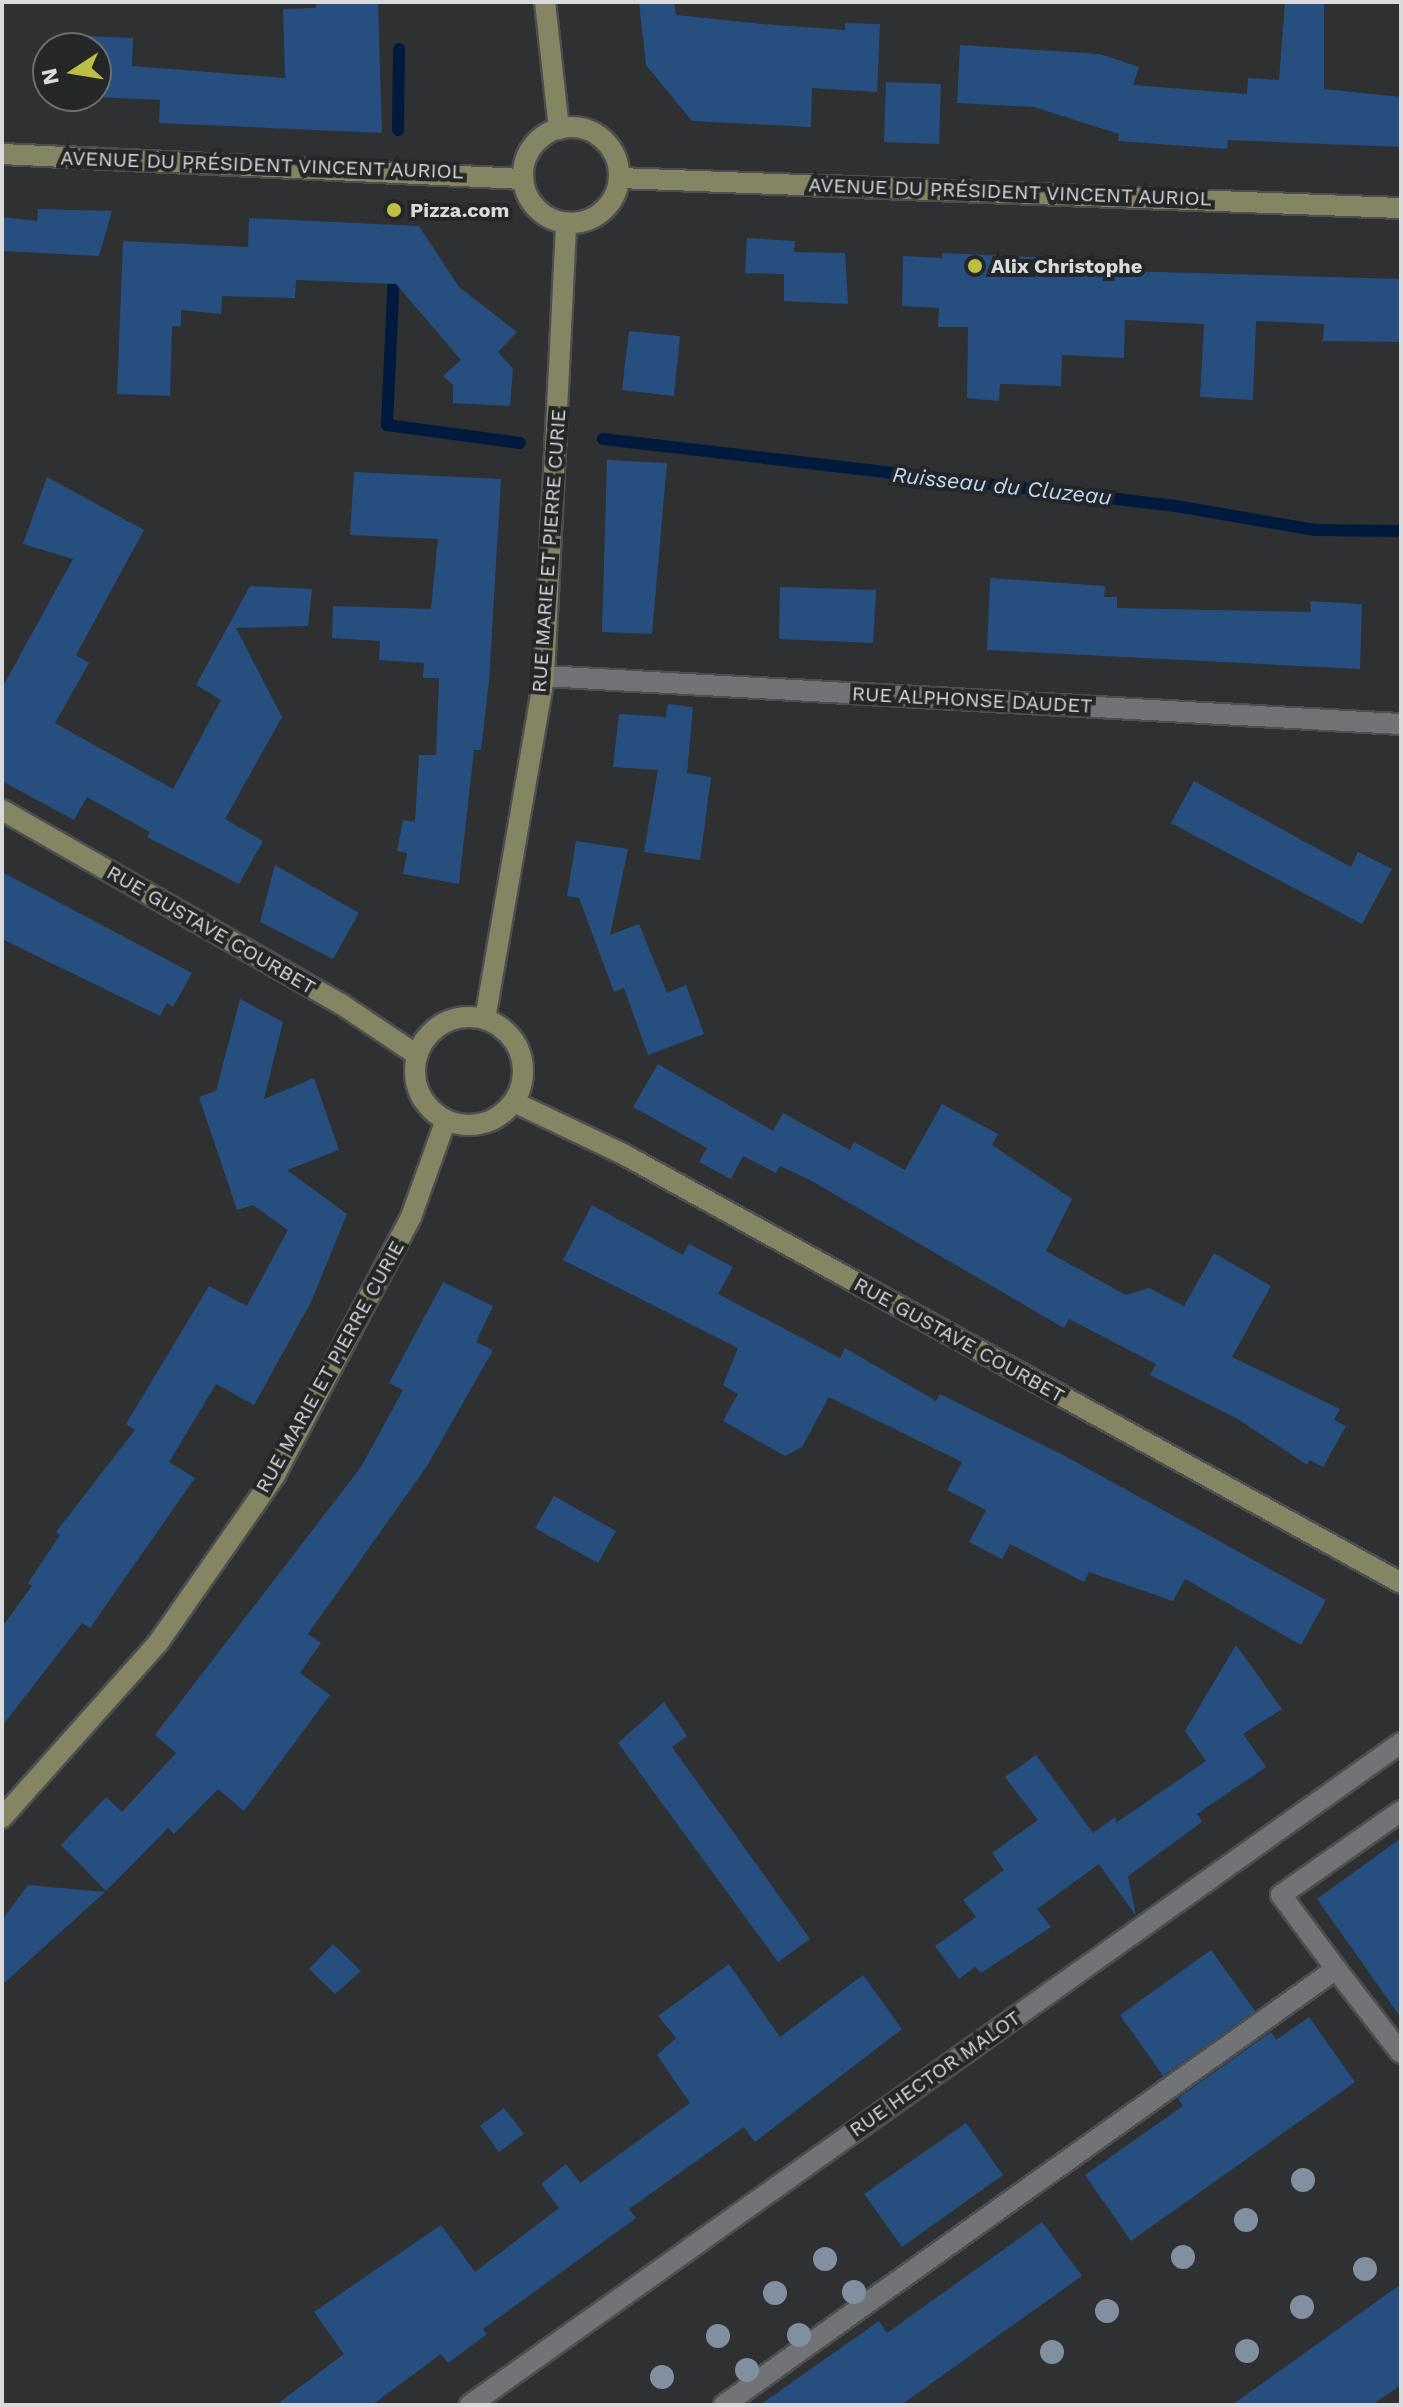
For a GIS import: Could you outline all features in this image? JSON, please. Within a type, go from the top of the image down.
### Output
[{"type":"street","points":[[545,2],[559,129]]},
{"type":"street","points":[[559,129],[589,130],[601,138],[619,178],[607,206],[581,222],[566,223],[532,204],[523,179],[528,153],[559,129]]},
{"type":"street","name":"AVENUE DU PRÉSIDENT VINCENT AURIOL","points":[[2,154],[523,179]]},
{"type":"street","name":"AVENUE DU PRÉSIDENT VINCENT AURIOL","points":[[619,178],[1401,208]]},
{"type":"street","name":"RUE MARIE ET PIERRE CURIE","points":[[485,1019],[544,676],[566,223]]},
{"type":"street","name":"RUE ALPHONSE DAUDET","points":[[544,676],[1401,724]]},
{"type":"street","name":"RUE GUSTAVE COURBET","points":[[2,810],[341,1004],[417,1055]]},
{"type":"street","points":[[468,1016],[485,1019],[512,1037],[520,1053],[524,1069],[514,1102],[491,1121],[446,1120],[417,1086],[417,1055],[436,1027],[468,1016]]},
{"type":"street","name":"RUE GUSTAVE COURBET","points":[[514,1102],[623,1154],[1401,1583]]},
{"type":"street","name":"RUE MARIE ET PIERRE CURIE","points":[[2,1818],[158,1643],[275,1475],[411,1217],[446,1120]]},
{"type":"street","name":"RUE HECTOR MALOT","points":[[470,2405],[1401,1743]]},
{"type":"street","points":[[1401,1811],[1281,1895],[1401,2053]]},
{"type":"street","points":[[724,2405],[1336,1969]]},
{"type":"building","points":[[316,2],[378,2],[382,133],[159,123],[160,100],[112,98],[112,37],[133,38],[132,66],[285,78],[283,9],[316,8]]},
{"type":"building","points":[[639,2],[674,2],[676,15],[762,24],[845,30],[845,23],[880,24],[877,92],[812,88],[811,127],[692,121],[646,65]]},
{"type":"building","points":[[1285,2],[1324,2],[1324,89],[1401,97],[1401,147],[1228,140],[1227,149],[1118,141],[1119,134],[1034,107],[957,103],[960,45],[1100,54],[1139,67],[1133,85],[1247,94],[1248,78],[1279,80]]},
{"type":"building","points":[[886,82],[941,84],[939,144],[884,142]]},
{"type":"building","points":[[38,209],[112,211],[99,256],[2,251],[2,217],[37,221]]},
{"type":"building","points":[[249,218],[419,226],[459,287],[517,332],[498,352],[513,369],[510,406],[453,403],[453,385],[443,376],[461,360],[396,284],[296,280],[295,298],[222,296],[221,314],[181,310],[181,326],[172,326],[170,396],[117,394],[123,241],[248,247]]},
{"type":"building","points":[[747,238],[795,241],[794,252],[845,253],[848,304],[784,301],[784,274],[745,273]]},
{"type":"building","points":[[942,253],[1051,258],[1050,269],[1401,279],[1401,342],[1323,341],[1324,324],[1256,321],[1253,400],[1200,397],[1204,324],[1125,320],[1124,358],[1062,355],[1061,386],[1000,384],[999,401],[967,398],[968,327],[938,327],[939,308],[902,306],[903,256],[942,258]]},
{"type":"building","points":[[629,331],[680,336],[674,396],[622,390]]},
{"type":"building","points":[[607,460],[667,463],[652,634],[602,632]]},
{"type":"building","points":[[354,472],[501,479],[489,681],[481,750],[474,750],[459,884],[403,874],[407,853],[397,851],[403,820],[415,822],[419,755],[436,755],[439,678],[423,678],[424,663],[379,660],[380,641],[332,638],[333,606],[431,609],[438,539],[350,535]]},
{"type":"building","points":[[47,477],[144,530],[76,655],[89,663],[55,723],[173,789],[221,700],[196,685],[250,586],[312,589],[308,626],[236,628],[282,717],[225,819],[263,841],[239,884],[147,837],[150,832],[87,797],[74,820],[2,781],[2,688],[73,559],[23,544]]},
{"type":"building","points":[[990,578],[1105,586],[1104,597],[1117,597],[1117,608],[1311,612],[1310,601],[1362,604],[1360,669],[987,650]]},
{"type":"building","points":[[780,587],[876,590],[873,643],[779,639]]},
{"type":"building","points":[[668,704],[693,707],[687,773],[711,777],[700,860],[644,852],[658,770],[613,767],[619,714],[666,717]]},
{"type":"building","points":[[1194,781],[1351,867],[1358,852],[1392,869],[1362,924],[1171,823]]},
{"type":"building","points":[[576,841],[628,849],[610,935],[639,924],[667,993],[686,985],[704,1034],[648,1055],[624,988],[614,992],[579,898],[567,896]]},
{"type":"building","points":[[275,865],[359,913],[333,959],[260,922]]},
{"type":"building","points":[[2,872],[192,973],[173,1007],[167,1003],[160,1016],[2,939]]},
{"type":"building","points":[[240,999],[283,1022],[264,1099],[314,1078],[339,1150],[287,1170],[347,1214],[311,1302],[254,1405],[216,1384],[169,1462],[195,1478],[90,1628],[82,1623],[2,1726],[2,1627],[32,1586],[28,1583],[60,1535],[56,1532],[135,1430],[126,1424],[209,1286],[247,1306],[288,1230],[253,1205],[237,1210],[199,1097],[216,1091]]},
{"type":"building","points":[[658,1064],[773,1131],[783,1113],[850,1150],[854,1142],[905,1170],[942,1104],[998,1134],[992,1145],[1072,1199],[1046,1251],[1126,1295],[1149,1288],[1184,1306],[1214,1253],[1271,1286],[1232,1357],[1340,1409],[1334,1420],[1346,1426],[1323,1467],[1310,1460],[1307,1465],[1238,1419],[1150,1375],[1156,1364],[1069,1319],[1064,1328],[810,1180],[780,1166],[776,1173],[743,1156],[731,1179],[699,1162],[707,1148],[633,1107]]},
{"type":"building","points":[[592,1205],[683,1255],[689,1244],[733,1267],[718,1294],[840,1358],[845,1348],[936,1401],[940,1394],[1065,1456],[1326,1600],[1301,1645],[1185,1579],[1173,1601],[1089,1572],[1084,1582],[1010,1544],[1002,1559],[969,1542],[986,1510],[947,1490],[962,1462],[829,1397],[802,1447],[785,1456],[723,1421],[738,1394],[723,1385],[738,1348],[563,1260]]},
{"type":"building","points":[[443,1282],[493,1306],[476,1342],[493,1350],[427,1466],[308,1634],[321,1643],[300,1673],[330,1695],[244,1811],[218,1789],[174,1834],[168,1828],[106,1891],[61,1845],[106,1797],[122,1812],[176,1753],[155,1735],[361,1467],[403,1390],[389,1383]]},
{"type":"building","points":[[554,1496],[616,1531],[598,1563],[535,1528]]},
{"type":"building","points":[[1236,1645],[1282,1709],[1243,1734],[1266,1767],[1197,1814],[1202,1822],[1128,1876],[1136,1916],[1099,1864],[1037,1909],[1051,1927],[981,1973],[975,1967],[959,1979],[935,1946],[976,1917],[963,1900],[1004,1870],[992,1853],[1038,1820],[1005,1777],[1036,1755],[1093,1833],[1115,1817],[1116,1823],[1206,1761],[1185,1731]]},
{"type":"building","points":[[664,1702],[687,1736],[672,1747],[810,1939],[778,1962],[618,1743]]},
{"type":"building","points":[[1401,1838],[1401,2018],[1317,1899]]},
{"type":"building","points":[[28,1885],[105,1892],[2,1985],[2,1920]]},
{"type":"building","points":[[333,1944],[361,1971],[335,1994],[309,1969]]},
{"type":"building","points":[[1211,1950],[1255,2011],[1163,2076],[1120,2015]]},
{"type":"building","points":[[729,1964],[780,2037],[863,1975],[902,2029],[755,2142],[744,2127],[629,2209],[636,2218],[483,2329],[487,2334],[448,2363],[441,2354],[372,2405],[276,2405],[344,2354],[314,2312],[441,2225],[475,2272],[559,2208],[541,2184],[566,2164],[580,2183],[690,2103],[657,2055],[676,2038],[658,2016]]},
{"type":"building","points":[[1309,2017],[1355,2082],[1131,2241],[1085,2175],[1183,2106],[1178,2098],[1271,2032],[1276,2040]]},
{"type":"building","points":[[504,2108],[524,2134],[499,2152],[480,2126]]},
{"type":"building","points":[[966,2123],[1003,2175],[902,2247],[864,2194]]},
{"type":"building","points":[[1042,2222],[1082,2276],[901,2405],[760,2405],[879,2321],[887,2333]]},
{"type":"building","points":[[1401,2284],[1401,2385],[1372,2405],[1232,2405]]},
{"type":"waterway","name":"Ruisseau du Cluzeau","points":[[398,130],[399,49]]},
{"type":"waterway","name":"Ruisseau du Cluzeau","points":[[394,274],[387,425],[520,443]]},
{"type":"waterway","name":"Ruisseau du Cluzeau","points":[[603,439],[1176,506],[1315,530],[1401,531]]},
{"type":"place","name":"Pizza.com","points":[[394,210]]},
{"type":"place","name":"Alix Christophe","points":[[975,266]]}]
